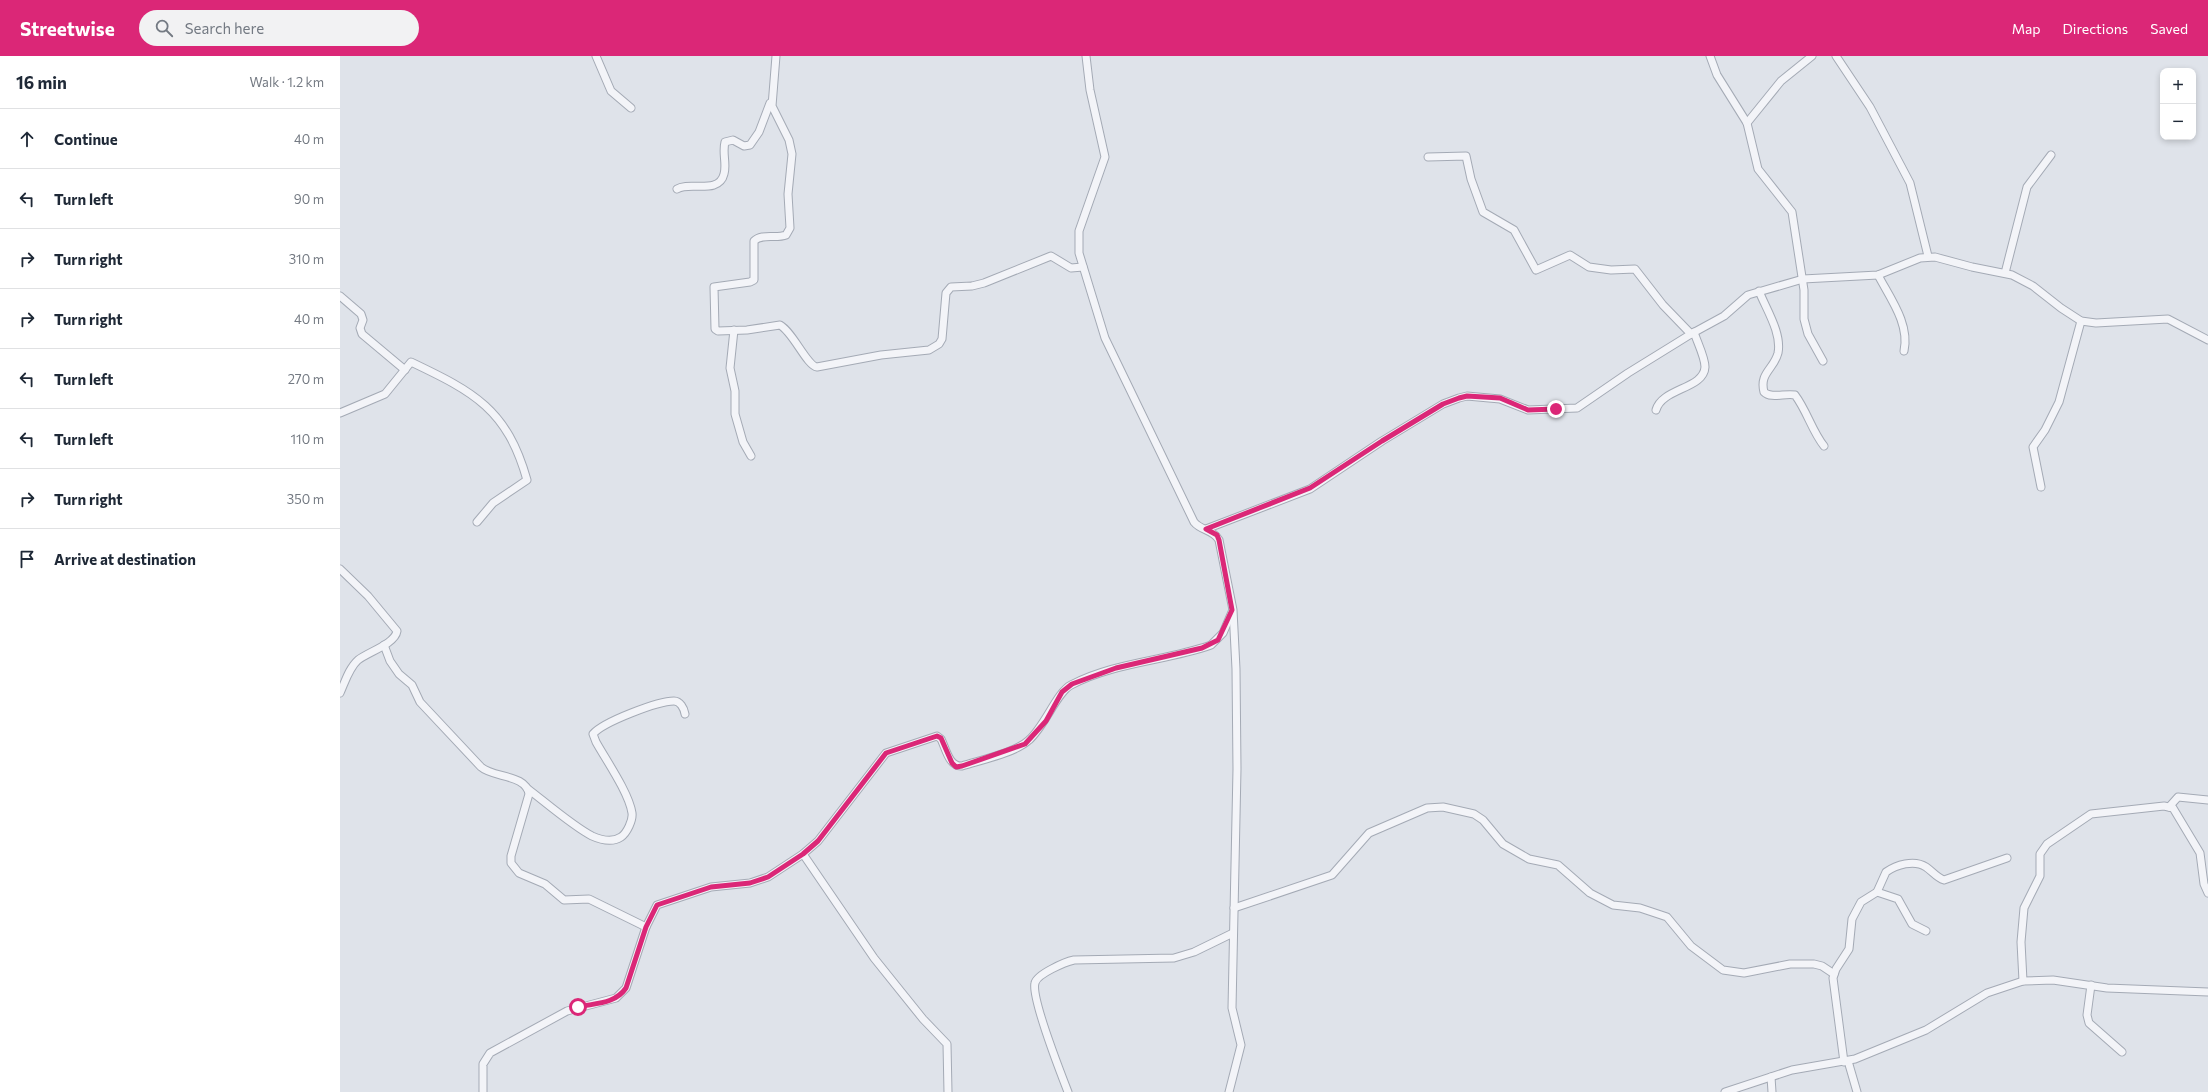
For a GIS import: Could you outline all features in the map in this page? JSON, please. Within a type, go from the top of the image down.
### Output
[{"type":"street","points":[[596,56],[611,91],[631,108]]},
{"type":"street","points":[[677,189],[682,186],[703,187],[718,182],[724,174],[725,142],[733,140],[744,146],[750,145],[759,132],[771,101],[776,56]]},
{"type":"street","points":[[1086,56],[1090,90],[1105,157],[1079,231],[1078,241],[1083,267],[1105,338],[1194,522],[1197,526],[1217,535],[1232,610],[1236,669],[1237,769],[1232,1008],[1241,1045],[1229,1092]]},
{"type":"street","points":[[1710,56],[1716,75],[1748,123],[1758,169],[1792,212],[1803,279],[1804,319],[1808,334],[1823,361]]},
{"type":"street","points":[[1748,123],[1781,81],[1812,56]]},
{"type":"street","points":[[1836,56],[1870,107],[1910,183],[1928,256]]},
{"type":"street","points":[[771,101],[774,112],[791,146],[788,194],[790,228],[789,232],[782,237],[760,238],[754,241],[754,280],[750,282],[714,287],[715,329],[718,331],[780,325],[798,343],[811,364],[818,367],[881,355],[929,350],[939,344],[942,339],[946,294],[951,287],[984,284],[1051,256],[1071,268],[1083,267]]},
{"type":"street","points":[[2005,273],[2027,187],[2051,155]]},
{"type":"street","points":[[1428,157],[1466,156],[1471,179],[1484,212],[1514,230],[1536,270],[1570,255],[1588,267],[1611,270],[1635,268],[1663,305],[1692,333],[1704,363],[1704,371],[1699,379],[1658,403],[1656,410]]},
{"type":"street","points":[[1206,529],[1310,488],[1382,441],[1451,400],[1467,396],[1500,398],[1528,410],[1577,408],[1628,373],[1692,333],[1724,316],[1742,299],[1759,291],[1803,279],[1878,275],[1928,256],[2005,273],[2028,283],[2060,308],[2081,321],[2096,323],[2168,318],[2208,340]]},
{"type":"street","points":[[1878,275],[1905,330],[1906,341],[1904,351]]},
{"type":"street","points":[[1759,291],[1778,343],[1775,361],[1762,380],[1764,392],[1767,396],[1795,395],[1804,407],[1818,438],[1824,446]]},
{"type":"street","points":[[340,296],[361,314],[363,320],[360,328],[362,334],[405,370]]},
{"type":"street","points":[[2041,488],[2033,447],[2045,430],[2059,402],[2081,321]]},
{"type":"street","points":[[734,330],[730,368],[735,391],[735,414],[743,442],[751,456]]},
{"type":"street","points":[[340,413],[385,394],[411,362],[445,378],[494,412],[510,434],[526,480],[493,503],[477,522]]},
{"type":"street","points":[[340,569],[368,596],[397,631],[394,637],[384,645],[357,662],[340,693]]},
{"type":"street","points":[[483,1092],[483,1064],[490,1053],[567,1011],[610,1000],[622,994],[626,988],[646,927],[654,909],[662,902],[716,886],[758,881],[803,854],[818,841],[886,753],[937,736],[941,738],[952,763],[956,767],[1020,746],[1030,739],[1046,721],[1066,688],[1109,670],[1211,645],[1223,634],[1232,610]]},
{"type":"street","points":[[384,645],[399,674],[409,682],[420,702],[443,729],[484,770],[521,782],[528,789],[591,835],[606,840],[619,838],[625,834],[631,820],[632,813],[622,788],[596,742],[594,734],[604,725],[654,705],[674,701],[679,703],[685,714]]},
{"type":"street","points":[[528,789],[528,794],[511,856],[514,869],[519,873],[545,884],[564,900],[589,899],[646,927]]},
{"type":"street","points":[[2023,981],[2021,942],[2024,908],[2040,876],[2040,854],[2047,844],[2091,814],[2169,806],[2178,797],[2208,800]]},
{"type":"street","points":[[2169,806],[2173,808],[2200,853],[2204,884],[2208,893]]},
{"type":"street","points":[[1234,908],[1328,877],[1343,866],[1369,833],[1428,808],[1443,807],[1474,814],[1483,820],[1503,844],[1529,859],[1558,865],[1590,893],[1613,905],[1640,908],[1667,917],[1691,946],[1723,970],[1744,973],[1790,964],[1814,964],[1822,966],[1834,974]]},
{"type":"street","points":[[803,854],[874,958],[923,1019],[946,1044],[948,1092]]},
{"type":"street","points":[[1857,1092],[1846,1061],[1834,974],[1849,949],[1850,923],[1858,907],[1864,899],[1877,892],[1886,872],[1905,864],[1917,863],[1944,880],[2007,858]]},
{"type":"street","points":[[1877,892],[1898,898],[1912,924],[1926,931]]},
{"type":"street","points":[[1068,1092],[1046,1030],[1034,986],[1037,978],[1060,964],[1074,960],[1174,958],[1194,952],[1233,933]]},
{"type":"street","points":[[1725,1092],[1792,1070],[1846,1061],[1918,1034],[1987,993],[2023,981],[2053,980],[2091,985],[2208,992]]},
{"type":"street","points":[[2091,985],[2087,1015],[2089,1023],[2122,1052]]},
{"type":"street","points":[[1771,1077],[1772,1092]]},
{"type":"route","points":[[578,1007],[610,1000],[622,994],[626,988],[646,927],[657,905],[662,902],[711,887],[758,881],[768,877],[803,854],[818,841],[852,799],[882,757],[892,749],[937,736],[941,738],[952,763],[956,767],[962,766],[1025,744],[1046,721],[1062,692],[1072,684],[1116,668],[1202,648],[1211,645],[1218,640],[1223,634],[1232,610],[1219,540],[1217,535],[1206,529],[1310,488],[1382,441],[1451,400],[1467,396],[1500,398],[1528,410],[1556,409]]}]
